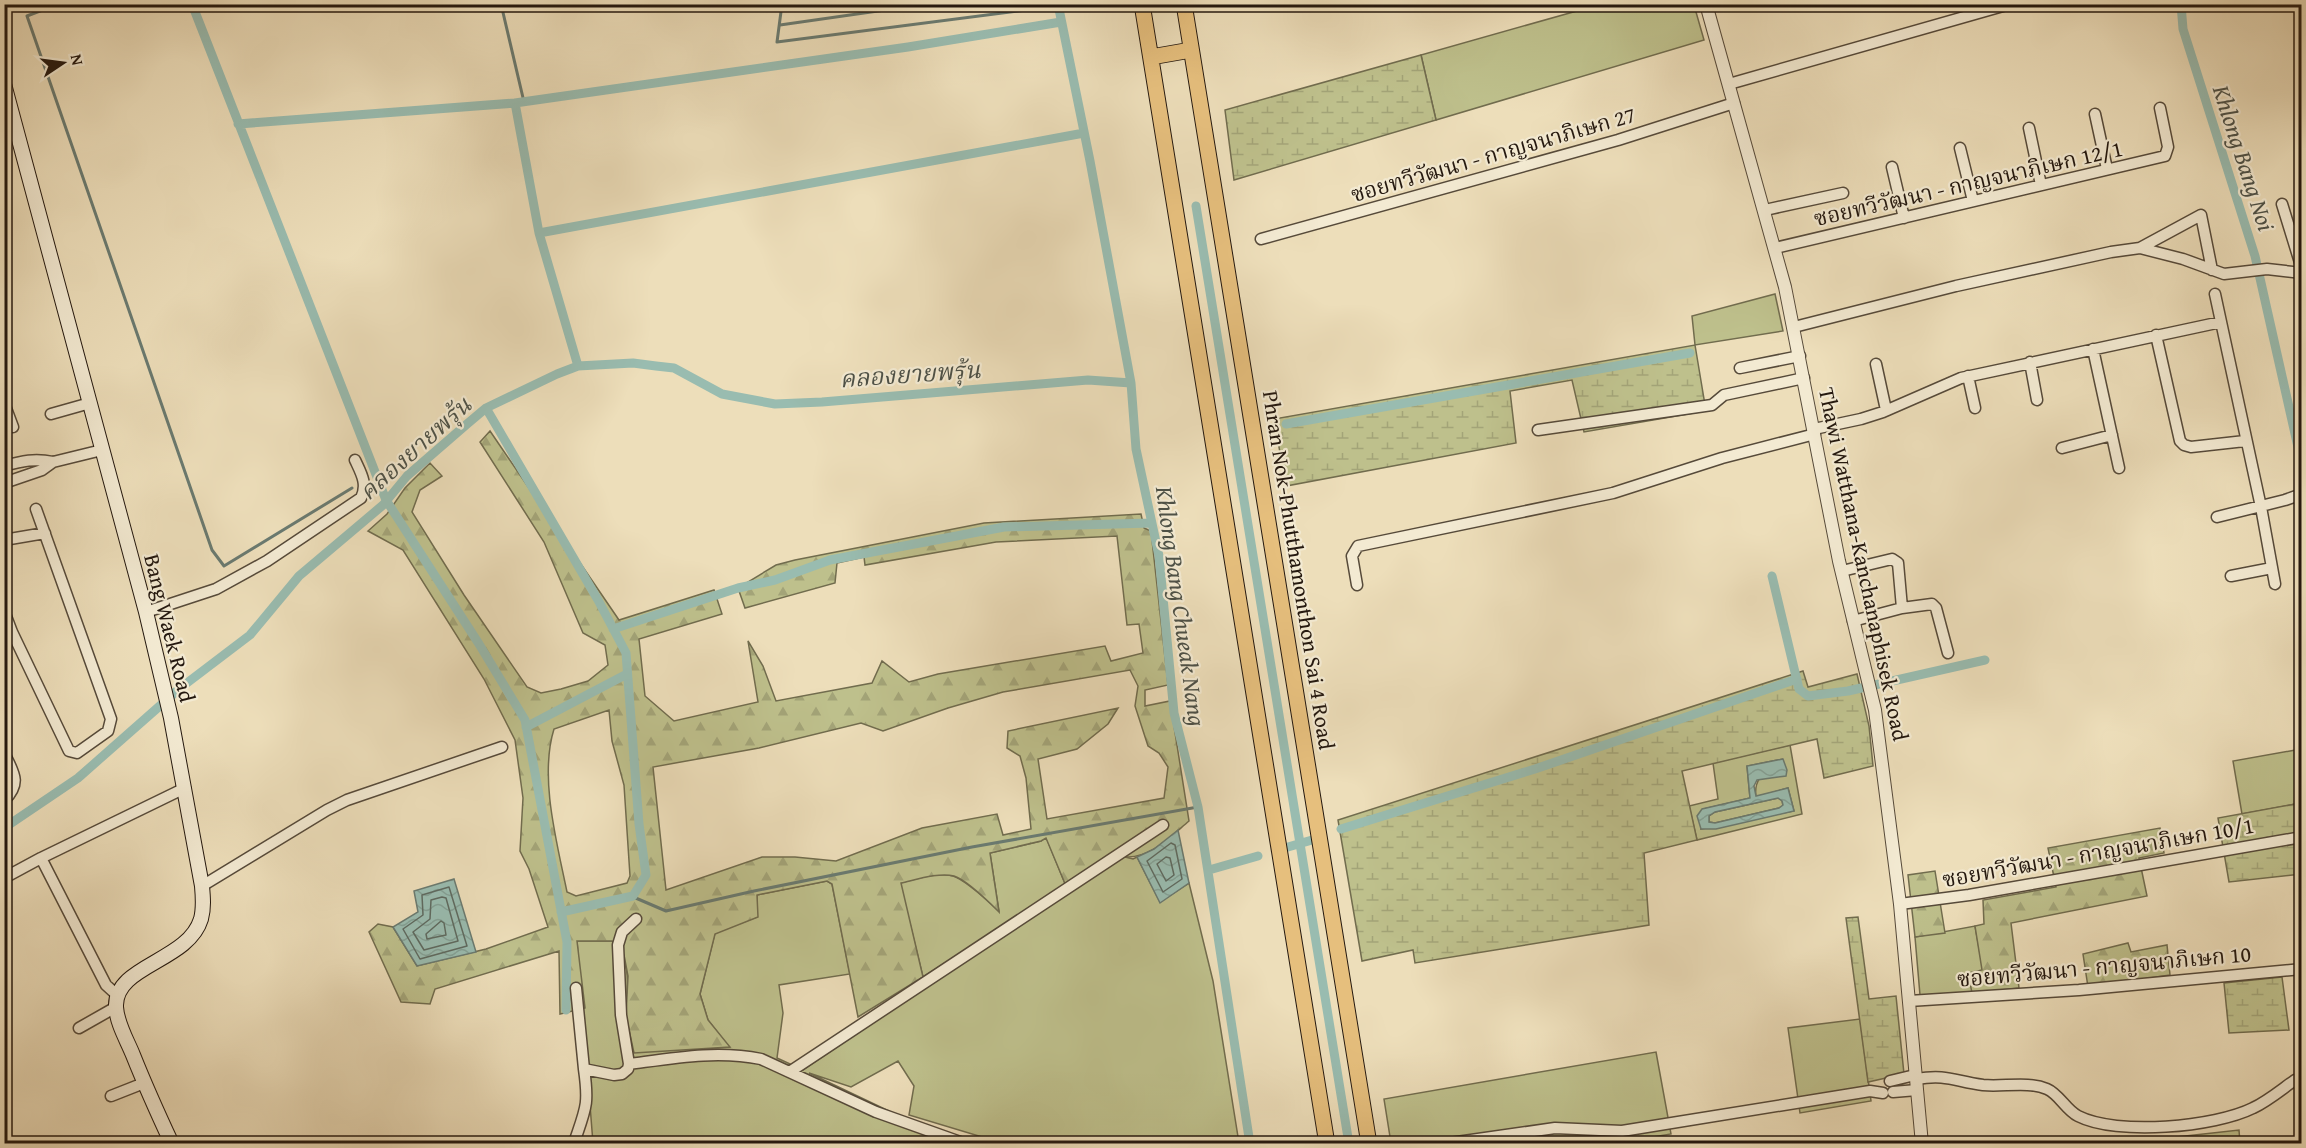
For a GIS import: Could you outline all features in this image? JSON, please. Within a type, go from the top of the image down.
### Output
[{"type":"main road","points":[[1142,4],[1327,1143]]},
{"type":"main road","name":"Phran Nok-Phutthamonthon Sai 4 Road","points":[[1184,4],[1369,1143]]},
{"type":"main road","points":[[1151,57],[1191,50]]},
{"type":"main road","name":"Bang Waek Road","points":[[4,84],[146,612],[171,718],[202,886],[201,918],[194,933],[184,945],[132,976],[120,987],[116,1001]]},
{"type":"main road","points":[[116,1001],[118,1020],[172,1143]]},
{"type":"street","name":"Thawi Watthana-Kanchanaphisek Road","points":[[1707,4],[1765,210],[1794,327],[1842,571],[1874,705],[1888,796],[1900,904],[1922,1143]]},
{"type":"street","points":[[1729,84],[2010,4]]},
{"type":"street","name":"ซอยทวีวัฒนา - กาญจนาภิเษก 27","points":[[1261,239],[1618,140],[1734,103]]},
{"type":"street","name":"ซอยทวีวัฒนา - กาญจนาภิเษก 12/1","points":[[1775,248],[2165,156],[2168,147],[2160,108]]},
{"type":"street","points":[[2095,114],[2108,169]]},
{"type":"street","points":[[2029,128],[2041,185]]},
{"type":"street","points":[[1960,148],[1973,201]]},
{"type":"street","points":[[1893,167],[1904,218]]},
{"type":"street","points":[[1765,210],[1843,193]]},
{"type":"street","points":[[2140,248],[2183,259],[2224,274],[2267,269],[2301,271],[2282,204]]},
{"type":"street","points":[[1794,327],[1947,288],[2111,252],[2140,248],[2201,215],[2212,270]]},
{"type":"street","points":[[2215,294],[2261,507],[2275,584]]},
{"type":"street","points":[[1358,585],[1352,555],[1358,546],[1613,493],[1722,458],[1861,419],[1968,376],[2221,321]]},
{"type":"street","points":[[2156,335],[2180,441],[2191,447],[2245,441]]},
{"type":"street","points":[[2093,349],[2119,468]]},
{"type":"street","points":[[1740,369],[1800,356]]},
{"type":"street","points":[[2030,362],[2037,400]]},
{"type":"street","points":[[1876,364],[1886,410]]},
{"type":"street","points":[[1968,376],[1975,408]]},
{"type":"street","points":[[1538,430],[1712,405],[1724,395],[1804,378]]},
{"type":"street","points":[[4,403],[13,427]]},
{"type":"street","points":[[51,414],[90,403]]},
{"type":"street","points":[[2062,448],[2112,435]]},
{"type":"street","points":[[4,483],[42,470],[53,462],[102,450]]},
{"type":"street","points":[[4,466],[24,460],[39,459],[53,462]]},
{"type":"street","points":[[146,612],[216,590],[267,561],[361,498],[365,490],[364,480],[355,460]]},
{"type":"street","points":[[2217,517],[2285,501],[2301,494]]},
{"type":"street","points":[[4,611],[69,751],[77,753],[108,730],[111,719],[36,510]]},
{"type":"street","points":[[4,540],[45,533]]},
{"type":"street","points":[[1842,571],[1896,560],[1902,608]]},
{"type":"street","points":[[2231,576],[2272,568]]},
{"type":"street","points":[[1853,621],[1902,608],[1932,604],[1936,608],[1948,653]]},
{"type":"street","points":[[202,886],[347,800],[502,747]]},
{"type":"street","points":[[4,753],[16,783],[13,793],[4,801]]},
{"type":"street","points":[[4,878],[185,788]]},
{"type":"street","points":[[791,1071],[1162,825]]},
{"type":"street","name":"ซอยทวีวัฒนา - กาญจนาภิเษก 10/1","points":[[1900,904],[1969,895],[2301,837]]},
{"type":"street","points":[[41,858],[116,1001],[79,1028]]},
{"type":"street","points":[[584,1070],[614,1075],[622,1074],[629,1064],[621,1016],[618,945],[622,932],[636,919]]},
{"type":"street","name":"ซอยทวีวัฒนา - กาญจนาภิเษก 10","points":[[1909,1001],[2079,990],[2301,969]]},
{"type":"street","points":[[575,1140],[586,1110],[588,1097],[576,988]]},
{"type":"street","points":[[629,1064],[699,1054],[730,1054],[761,1059],[876,1112],[966,1143]]},
{"type":"street","points":[[1443,1143],[1555,1128],[1622,1131],[1870,1091],[1940,1076],[1983,1085],[2034,1086],[2049,1090],[2077,1116],[2109,1126],[2152,1128],[2208,1121],[2253,1108],[2295,1080]]},
{"type":"street","points":[[111,1096],[144,1083]]},
{"type":"green space","points":[[1598,5],[1694,5],[1704,40],[1436,120],[1421,55]]},
{"type":"green space","points":[[1421,55],[1436,120],[1234,180],[1225,110]]},
{"type":"green space","points":[[1775,294],[1783,331],[1695,345],[1692,316]]},
{"type":"green space","points":[[1695,345],[1706,411],[1584,432],[1572,380],[1510,391],[1516,443],[1286,486],[1274,419]]},
{"type":"green space","points":[[490,431],[619,620],[714,590],[722,614],[639,639],[645,696],[674,721],[758,702],[748,641],[763,666],[776,701],[872,683],[882,661],[909,682],[938,674],[1105,646],[1111,661],[1143,653],[1139,624],[1127,625],[1117,536],[996,542],[865,565],[864,557],[837,563],[835,583],[745,608],[738,588],[776,565],[984,523],[1141,514],[1144,528],[1151,531],[1168,685],[1145,690],[1145,706],[1170,701],[1189,821],[1149,852],[1131,857],[1121,856],[1066,886],[1046,838],[990,853],[999,912],[984,897],[954,876],[934,876],[901,883],[923,977],[858,1017],[832,884],[827,881],[757,895],[758,917],[715,934],[700,994],[708,1020],[730,1047],[634,1053],[626,1016],[628,976],[624,955],[612,941],[577,941],[585,1008],[560,1014],[559,951],[435,989],[430,1004],[401,1002],[369,932],[378,924],[393,927],[417,966],[486,949],[548,927],[529,869],[520,851],[523,798],[515,740],[484,679],[403,550],[368,531],[387,514],[405,488],[430,463],[442,476],[420,490],[412,512],[464,595],[527,687],[541,693],[561,689],[588,681],[608,665],[605,645],[583,633],[544,542],[480,442]],"holes":[[[1130,670],[1138,686],[1135,706],[1148,746],[1159,753],[1168,767],[1164,798],[1047,819],[1038,759],[1077,749],[1108,724],[1118,708],[1008,731],[1007,748],[1020,756],[1026,778],[1031,829],[1003,835],[997,814],[922,828],[836,861],[762,857],[666,890],[653,767],[759,748],[861,723],[883,731],[1003,692]],[[609,710],[612,741],[624,785],[630,876],[627,883],[576,896],[567,892],[551,810],[548,768],[550,748],[554,729]]]},
{"type":"green space","points":[[1803,671],[1808,687],[1857,674],[1869,726],[1873,766],[1824,778],[1817,739],[1682,771],[1697,840],[1644,853],[1649,925],[1415,963],[1413,950],[1362,961],[1338,820]]},
{"type":"green space","points":[[1790,745],[1802,814],[1697,840],[1689,806],[1718,799],[1713,763]],"holes":[[[1783,759],[1759,779],[1756,797],[1788,788],[1794,811],[1701,829],[1703,809],[1750,798],[1747,766]]]},
{"type":"green space","points":[[2301,749],[2301,803],[2242,814],[2233,761]]},
{"type":"green space","points":[[1778,798],[1782,800],[1783,806],[1779,808],[1715,823],[1709,822],[1709,816],[1715,812]]},
{"type":"green space","points":[[2301,803],[2301,874],[2229,882],[2218,818]]},
{"type":"green space","points":[[2160,828],[2164,853],[2139,858],[2147,896],[2011,923],[2019,988],[1972,993],[1968,973],[1982,970],[1975,926],[1984,924],[1983,900],[2056,887],[2048,848]]},
{"type":"green space","points":[[1046,837],[1066,886],[923,977],[900,883],[933,875],[953,876],[971,886],[999,911],[990,853],[1041,841]]},
{"type":"green space","points":[[1121,856],[1133,859],[1137,857],[1160,902],[1189,883],[1213,981],[1239,1143],[1002,1143],[909,1115],[914,1086],[898,1061],[851,1087],[809,1073],[956,1143],[593,1143],[577,941],[613,941],[619,950],[624,959],[628,986],[626,1016],[684,1049],[729,1047],[708,1020],[700,994],[715,933],[757,917],[757,895],[827,881],[832,884],[850,974],[779,985],[783,1013],[777,1058],[803,1070]]},
{"type":"green space","points":[[1935,871],[1945,933],[1915,937],[1908,875]]},
{"type":"green space","points":[[1858,917],[1869,999],[1896,996],[1904,1074],[1868,1082],[1846,918]]},
{"type":"green space","points":[[1975,926],[1983,970],[1972,993],[1920,995],[1915,937]]},
{"type":"green space","points":[[2128,943],[2131,952],[2167,945],[2170,975],[2088,987],[2083,954]]},
{"type":"green space","points":[[2282,977],[2289,1030],[2229,1033],[2224,983]]},
{"type":"green space","points":[[1860,1019],[1871,1101],[1800,1113],[1788,1028]]},
{"type":"green space","points":[[1656,1052],[1671,1134],[1624,1142],[1624,1144],[1391,1143],[1384,1099]]},
{"type":"green space","points":[[2239,1130],[2240,1143],[2151,1143],[2150,1140]]},
{"type":"water","points":[[1783,759],[1787,770],[1786,776],[1757,780],[1754,786],[1756,796],[1788,788],[1794,811],[1716,829],[1701,829],[1697,816],[1702,809],[1750,798],[1747,766]],"holes":[[[1778,798],[1783,805],[1779,808],[1715,823],[1709,822],[1709,816],[1715,812]]]},
{"type":"water","points":[[1178,830],[1189,883],[1160,903],[1137,857],[1154,849]]},
{"type":"water","points":[[454,879],[476,952],[417,966],[393,927],[418,912],[414,891]]},
{"type":"waterway","points":[[58,4],[27,16],[212,550],[224,566],[352,488]]},
{"type":"waterway","points":[[192,4],[386,500],[525,720],[567,942],[566,1010]]},
{"type":"waterway","points":[[501,4],[524,102]]},
{"type":"waterway","points":[[782,4],[777,42],[1026,10],[1025,4]]},
{"type":"waterway","points":[[780,25],[927,4]]},
{"type":"waterway","name":"Khlong Bang Chueak Nang","points":[[1058,4],[1131,383],[1136,449],[1159,556],[1174,713],[1198,807],[1250,1144]]},
{"type":"waterway","name":"Khlong Bang Noi","points":[[2181,4],[2183,29],[2255,256],[2302,465]]},
{"type":"waterway","points":[[238,124],[515,103],[908,47],[1061,22]]},
{"type":"waterway","points":[[515,103],[539,233],[578,366]]},
{"type":"waterway","points":[[539,233],[1084,133]]},
{"type":"waterway","points":[[1196,206],[1349,1144]]},
{"type":"waterway","points":[[1286,424],[1690,353]]},
{"type":"waterway","name":"คลองยายพรุ้น","points":[[4,828],[78,778],[179,689],[250,635],[299,576],[383,505],[407,476],[486,408],[557,374],[578,366],[633,363],[674,368],[722,394],[775,404],[1088,380],[1131,383]]},
{"type":"waterway","points":[[486,408],[598,600],[626,653],[639,824],[646,875],[633,896],[561,912]]},
{"type":"waterway","points":[[613,629],[738,588],[775,580],[830,560],[1004,527],[1151,523]]},
{"type":"waterway","points":[[1772,576],[1799,689],[1808,696],[1848,691],[1985,660]]},
{"type":"waterway","points":[[526,727],[627,674]]},
{"type":"waterway","points":[[1341,829],[1535,769],[1797,679]]},
{"type":"waterway","points":[[631,896],[666,911],[972,847],[1198,807]]},
{"type":"waterway","points":[[1288,847],[1312,840]]},
{"type":"waterway","points":[[1209,870],[1258,856]]}]
